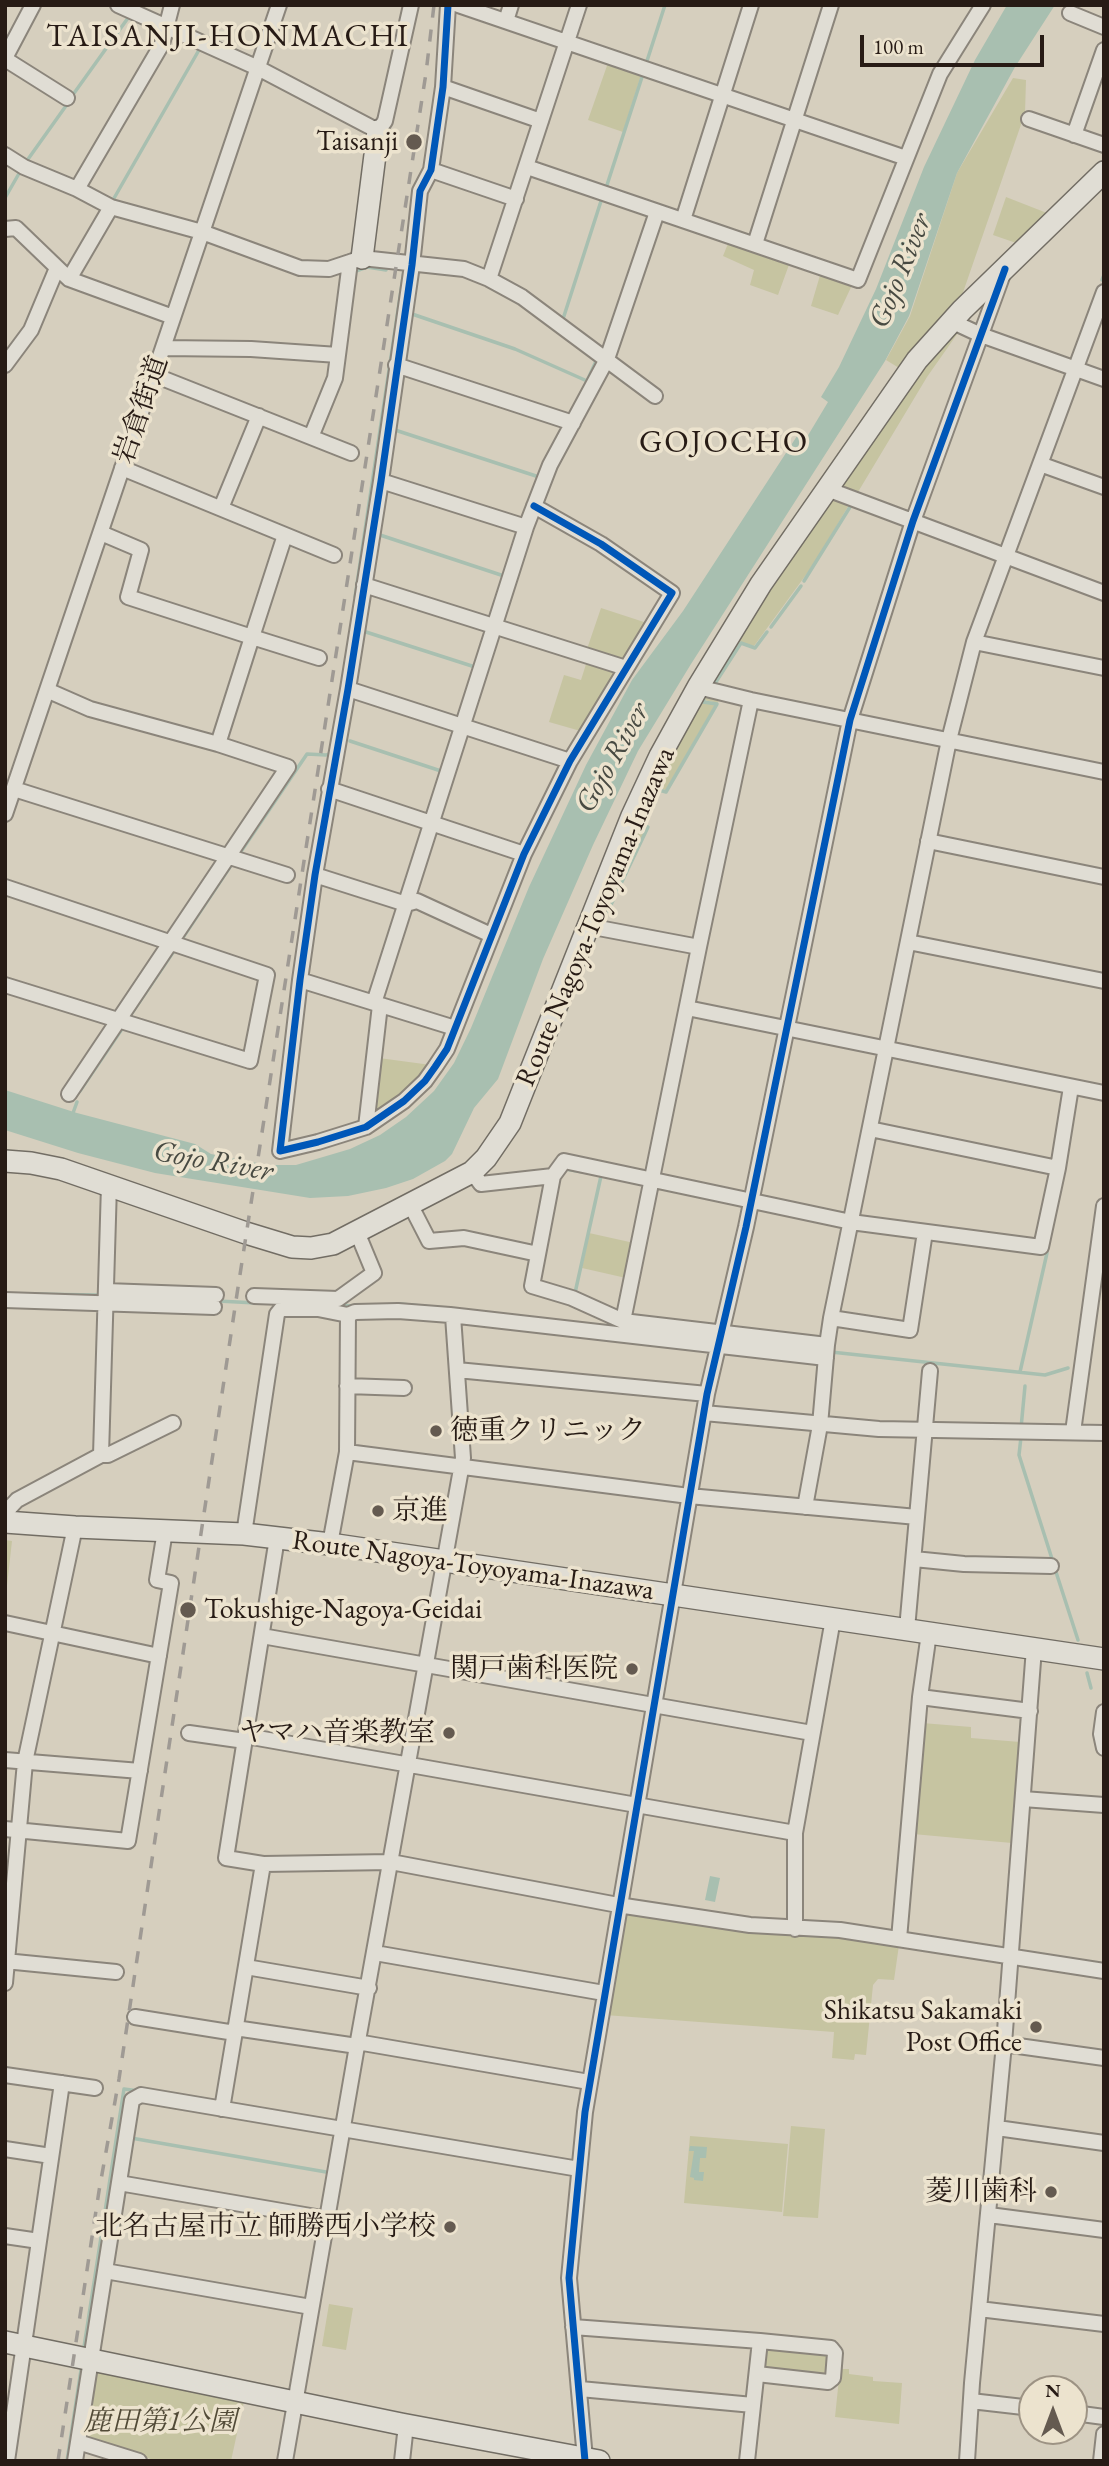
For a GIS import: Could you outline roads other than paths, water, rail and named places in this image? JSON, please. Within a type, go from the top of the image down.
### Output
[{"type":"main road","points":[[356,260],[378,131]]},
{"type":"main road","name":"Route Nagoya-Toyoyama-Inazawa","points":[[5,1161],[61,1169],[292,1247],[311,1248],[333,1244],[472,1172],[486,1158],[510,1123],[645,786],[698,687],[761,584],[897,388],[951,321],[1104,172]]},
{"type":"main road","name":"Route Nagoya-Toyoyama-Inazawa","points":[[5,1522],[244,1534],[330,1544],[1104,1659]]},
{"type":"main road","points":[[15,2344],[590,2460]]},
{"type":"street","points":[[33,5],[5,59],[67,98]]},
{"type":"street","points":[[118,5],[258,68],[378,131],[385,121],[411,5]]},
{"type":"street","points":[[77,189],[162,44],[172,5]]},
{"type":"street","name":"岩倉街道","points":[[5,814],[279,5]]},
{"type":"street","points":[[448,5],[443,88],[431,170],[420,191],[381,481],[315,875],[280,1151],[366,1127],[395,1108],[425,1081],[447,1049],[524,853],[570,761],[672,593],[601,544],[534,506]]},
{"type":"street","points":[[458,5],[906,158]]},
{"type":"street","points":[[506,21],[511,5]]},
{"type":"street","points":[[489,279],[579,5]]},
{"type":"street","points":[[683,220],[751,5]]},
{"type":"street","points":[[755,244],[831,5]]},
{"type":"street","points":[[527,167],[858,280],[940,74],[982,5]]},
{"type":"street","points":[[1070,13],[1104,27]]},
{"type":"street","points":[[1074,135],[1104,50]]},
{"type":"street","points":[[443,88],[541,121]]},
{"type":"street","points":[[1029,119],[1104,145]]},
{"type":"street","points":[[5,155],[24,167],[77,189],[111,207],[202,232],[300,268],[329,269],[356,260],[464,269],[522,297],[655,396]]},
{"type":"street","points":[[431,170],[516,200]]},
{"type":"street","points":[[69,279],[111,207]]},
{"type":"street","points":[[366,1127],[377,1004],[432,822],[526,527],[550,465],[607,359],[657,212]]},
{"type":"street","points":[[5,229],[16,228],[69,279],[173,317]]},
{"type":"street","points":[[311,437],[335,378],[356,260]]},
{"type":"street","points":[[5,365],[32,330],[57,268]]},
{"type":"street","points":[[590,2460],[569,2278],[579,2169],[589,2082],[618,1905],[655,1705],[707,1394],[752,1201],[850,720],[913,521],[1005,269]]},
{"type":"street","points":[[805,1507],[820,1425],[831,1318],[949,740],[974,642],[1104,292]]},
{"type":"street","points":[[951,321],[981,335],[1104,379]]},
{"type":"street","points":[[163,348],[251,349],[338,355]]},
{"type":"street","points":[[397,365],[573,423]]},
{"type":"street","points":[[154,375],[351,453]]},
{"type":"street","points":[[221,508],[259,416]]},
{"type":"street","points":[[1040,464],[1104,487]]},
{"type":"street","points":[[122,468],[334,555]]},
{"type":"street","points":[[381,481],[526,527]]},
{"type":"street","points":[[827,489],[1104,593]]},
{"type":"street","points":[[101,533],[141,550],[128,597],[319,658]]},
{"type":"street","points":[[218,744],[285,535]]},
{"type":"street","points":[[365,585],[625,668]]},
{"type":"street","points":[[974,642],[1104,668]]},
{"type":"street","points":[[698,687],[1104,772]]},
{"type":"street","points":[[348,689],[570,761]]},
{"type":"street","points":[[48,691],[90,709],[218,744],[288,767],[69,1094]]},
{"type":"street","points":[[623,1321],[751,700]]},
{"type":"street","points":[[14,789],[288,875]]},
{"type":"street","points":[[330,789],[524,853]]},
{"type":"street","points":[[928,841],[1104,877]]},
{"type":"street","points":[[315,875],[406,904],[417,901],[491,935]]},
{"type":"street","points":[[5,887],[267,975],[250,1061],[5,985]]},
{"type":"street","points":[[588,926],[699,947]]},
{"type":"street","points":[[908,942],[1104,981]]},
{"type":"street","points":[[300,980],[455,1028]]},
{"type":"street","points":[[687,1008],[1104,1093]]},
{"type":"street","points":[[721,1338],[623,1321],[572,1298],[532,1286],[553,1177],[564,1161],[850,1222],[1041,1247],[1071,1087]]},
{"type":"street","points":[[870,1129],[1058,1167]]},
{"type":"street","points":[[472,1172],[481,1184],[553,1177]]},
{"type":"street","points":[[102,1455],[110,1185]]},
{"type":"street","points":[[410,1205],[429,1241],[464,1238],[538,1254]]},
{"type":"street","points":[[1073,1432],[1104,1206]]},
{"type":"street","points":[[254,1296],[338,1299],[373,1273],[357,1232]]},
{"type":"street","points":[[831,1318],[910,1330],[925,1232]]},
{"type":"street","points":[[5,1300],[106,1297],[215,1301]]},
{"type":"street","points":[[244,1534],[277,1314],[281,1309],[318,1309],[348,1315],[355,1312],[398,1311],[721,1338],[826,1351]]},
{"type":"street","points":[[330,1544],[347,1452],[348,1315]]},
{"type":"street","points":[[285,2461],[344,2132],[342,2129],[357,2044],[462,1466],[453,1316]]},
{"type":"street","points":[[457,1370],[707,1394]]},
{"type":"street","points":[[907,1629],[930,1371]]},
{"type":"street","points":[[347,1386],[404,1388]]},
{"type":"street","points":[[704,1413],[820,1425],[1104,1433]]},
{"type":"street","points":[[5,1513],[17,1500],[102,1455],[108,1455],[173,1423]]},
{"type":"street","points":[[347,1452],[690,1496],[917,1517]]},
{"type":"street","points":[[5,1983],[12,1830],[75,1527]]},
{"type":"street","points":[[12,1830],[128,1841],[171,1583],[157,1580],[165,1531]]},
{"type":"street","points":[[277,1538],[226,1858],[263,1864],[391,1862],[618,1905],[750,1925],[840,1930],[1104,1971]]},
{"type":"street","points":[[914,1559],[964,1564],[1051,1566]]},
{"type":"street","points":[[795,1929],[795,1833],[833,1619]]},
{"type":"street","points":[[5,1623],[159,1656]]},
{"type":"street","points":[[900,1939],[920,1697],[929,1633]]},
{"type":"street","points":[[262,1636],[812,1733]]},
{"type":"street","points":[[967,2461],[1004,2044],[1034,1648]]},
{"type":"street","points":[[920,1697],[1030,1711]]},
{"type":"street","points":[[1104,1712],[1101,1734],[1104,1748]]},
{"type":"street","points":[[189,1733],[246,1738],[795,1833]]},
{"type":"street","points":[[5,1760],[140,1771]]},
{"type":"street","points":[[1023,1799],[1104,1805]]},
{"type":"street","points":[[222,2109],[263,1864]]},
{"type":"street","points":[[375,1953],[604,1993]]},
{"type":"street","points":[[6,1961],[116,1972]]},
{"type":"street","points":[[246,1967],[369,1988]]},
{"type":"street","points":[[135,2017],[357,2044],[589,2082]]},
{"type":"street","points":[[1004,2044],[1104,2058]]},
{"type":"street","points":[[5,2074],[95,2088]]},
{"type":"street","points":[[7,2461],[15,2344],[39,2241],[62,2083]]},
{"type":"street","points":[[75,2461],[132,2100],[141,2095],[579,2169]]},
{"type":"street","points":[[997,2128],[1104,2143]]},
{"type":"street","points":[[5,2149],[51,2156]]},
{"type":"street","points":[[119,2183],[328,2219]]},
{"type":"street","points":[[989,2215],[1104,2230]]},
{"type":"street","points":[[5,2236],[39,2241]]},
{"type":"street","points":[[106,2271],[311,2307]]},
{"type":"street","points":[[979,2309],[1104,2324]]},
{"type":"street","points":[[573,2327],[831,2348],[835,2353],[833,2378],[828,2382],[757,2374]]},
{"type":"street","points":[[747,2461],[760,2342]]},
{"type":"street","points":[[580,2389],[753,2405]]},
{"type":"street","points":[[971,2401],[1018,2406]]},
{"type":"street","points":[[402,2461],[406,2425]]},
{"type":"street","points":[[1101,2461],[1104,2434]]},
{"type":"street","points":[[78,2442],[139,2461]]},
{"type":"water","name":"Gojo River","points":[[1007,5],[1055,5],[1015,67],[957,173],[909,316],[885,361],[638,751],[543,959],[498,1079],[474,1108],[452,1154],[445,1161],[413,1179],[386,1188],[348,1196],[310,1198],[155,1173],[5,1130],[5,1090],[77,1113],[195,1144],[211,1154],[267,1165],[296,1165],[350,1149],[380,1135],[406,1117],[434,1091],[454,1063],[471,1028],[529,887],[586,765],[632,680],[683,611],[799,433],[807,437],[828,402],[821,397],[839,367],[876,289],[924,167],[975,60]]},
{"type":"water","points":[[710,1876],[720,1878],[715,1902],[705,1900]]},
{"type":"water","points":[[690,2146],[707,2147],[706,2158],[700,2158],[699,2172],[704,2172],[703,2181],[690,2177],[694,2151],[689,2151]]},
{"type":"waterway","points":[[646,64],[665,5]]},
{"type":"waterway","points":[[72,96],[128,18]]},
{"type":"waterway","points":[[113,200],[199,50]]},
{"type":"waterway","points":[[606,188],[643,74]]},
{"type":"waterway","points":[[26,162],[68,103]]},
{"type":"waterway","points":[[5,198],[21,170]]},
{"type":"waterway","points":[[563,319],[602,198]]},
{"type":"waterway","points":[[356,271],[367,267],[386,270]]},
{"type":"waterway","points":[[355,597],[404,270]]},
{"type":"waterway","points":[[1102,280],[1104,275]]},
{"type":"waterway","points":[[412,314],[515,349],[587,381],[597,359]]},
{"type":"waterway","points":[[395,430],[536,476]]},
{"type":"waterway","points":[[804,581],[850,507]]},
{"type":"waterway","points":[[380,535],[504,576]]},
{"type":"waterway","points":[[771,627],[801,586]]},
{"type":"waterway","points":[[366,632],[475,667]]},
{"type":"waterway","points":[[715,688],[714,685],[741,643],[755,648],[767,632]]},
{"type":"waterway","points":[[654,792],[656,789],[666,792],[717,704],[703,702],[704,700]]},
{"type":"waterway","points":[[350,741],[441,771]]},
{"type":"waterway","points":[[240,853],[307,754],[331,753]]},
{"type":"waterway","points":[[608,911],[648,827],[639,825]]},
{"type":"waterway","points":[[182,939],[232,864]]},
{"type":"waterway","points":[[130,1016],[176,948]]},
{"type":"waterway","points":[[80,1091],[122,1029]]},
{"type":"waterway","points":[[73,1113],[77,1102]]},
{"type":"waterway","points":[[565,1169],[583,1172]]},
{"type":"waterway","points":[[575,1293],[601,1176]]},
{"type":"waterway","points":[[1020,1372],[1047,1253]]},
{"type":"waterway","points":[[25,1294],[100,1295]]},
{"type":"waterway","points":[[218,1301],[256,1303]]},
{"type":"waterway","points":[[400,1304],[431,1307]]},
{"type":"waterway","points":[[337,1305],[354,1306]]},
{"type":"waterway","points":[[831,1352],[1045,1375],[1068,1368]]},
{"type":"waterway","points":[[1021,1428],[1025,1386]]},
{"type":"waterway","points":[[1021,1437],[1019,1455],[1053,1562]]},
{"type":"waterway","points":[[1055,1569],[1078,1640]]},
{"type":"waterway","points":[[1087,1673],[1091,1688]]},
{"type":"waterway","points":[[84,2347],[124,2089],[139,2091]]},
{"type":"waterway","points":[[131,2138],[326,2172]]},
{"type":"waterway","points":[[67,2461],[81,2370]]},
{"type":"railway","points":[[58,2461],[119,2079],[237,1294],[426,73],[434,5]]},
{"type":"place","name":"Taisanji","points":[[414,142]]},
{"type":"place","name":"徳重クリニック","points":[[436,1431]]},
{"type":"place","name":"京進","points":[[378,1511]]},
{"type":"place","name":"Tokushige-Nagoya-Geidai","points":[[188,1610]]},
{"type":"place","name":"関戸歯科医院","points":[[632,1669]]},
{"type":"place","name":"ヤマハ音楽教室","points":[[449,1733]]},
{"type":"place","name":"Shikatsu Sakamaki Post Office","points":[[1036,2027]]},
{"type":"place","name":"菱川歯科","points":[[1051,2192]]},
{"type":"place","name":"北名古屋市立 師勝西小学校","points":[[450,2227]]},
{"type":"district","name":"TAISANJI-HONMACHI","points":[[228,37]]},
{"type":"district","name":"GOJOCHO","points":[[724,443]]},
{"type":"park label","name":"鹿田第1公園","points":[[160,2422]]}]
